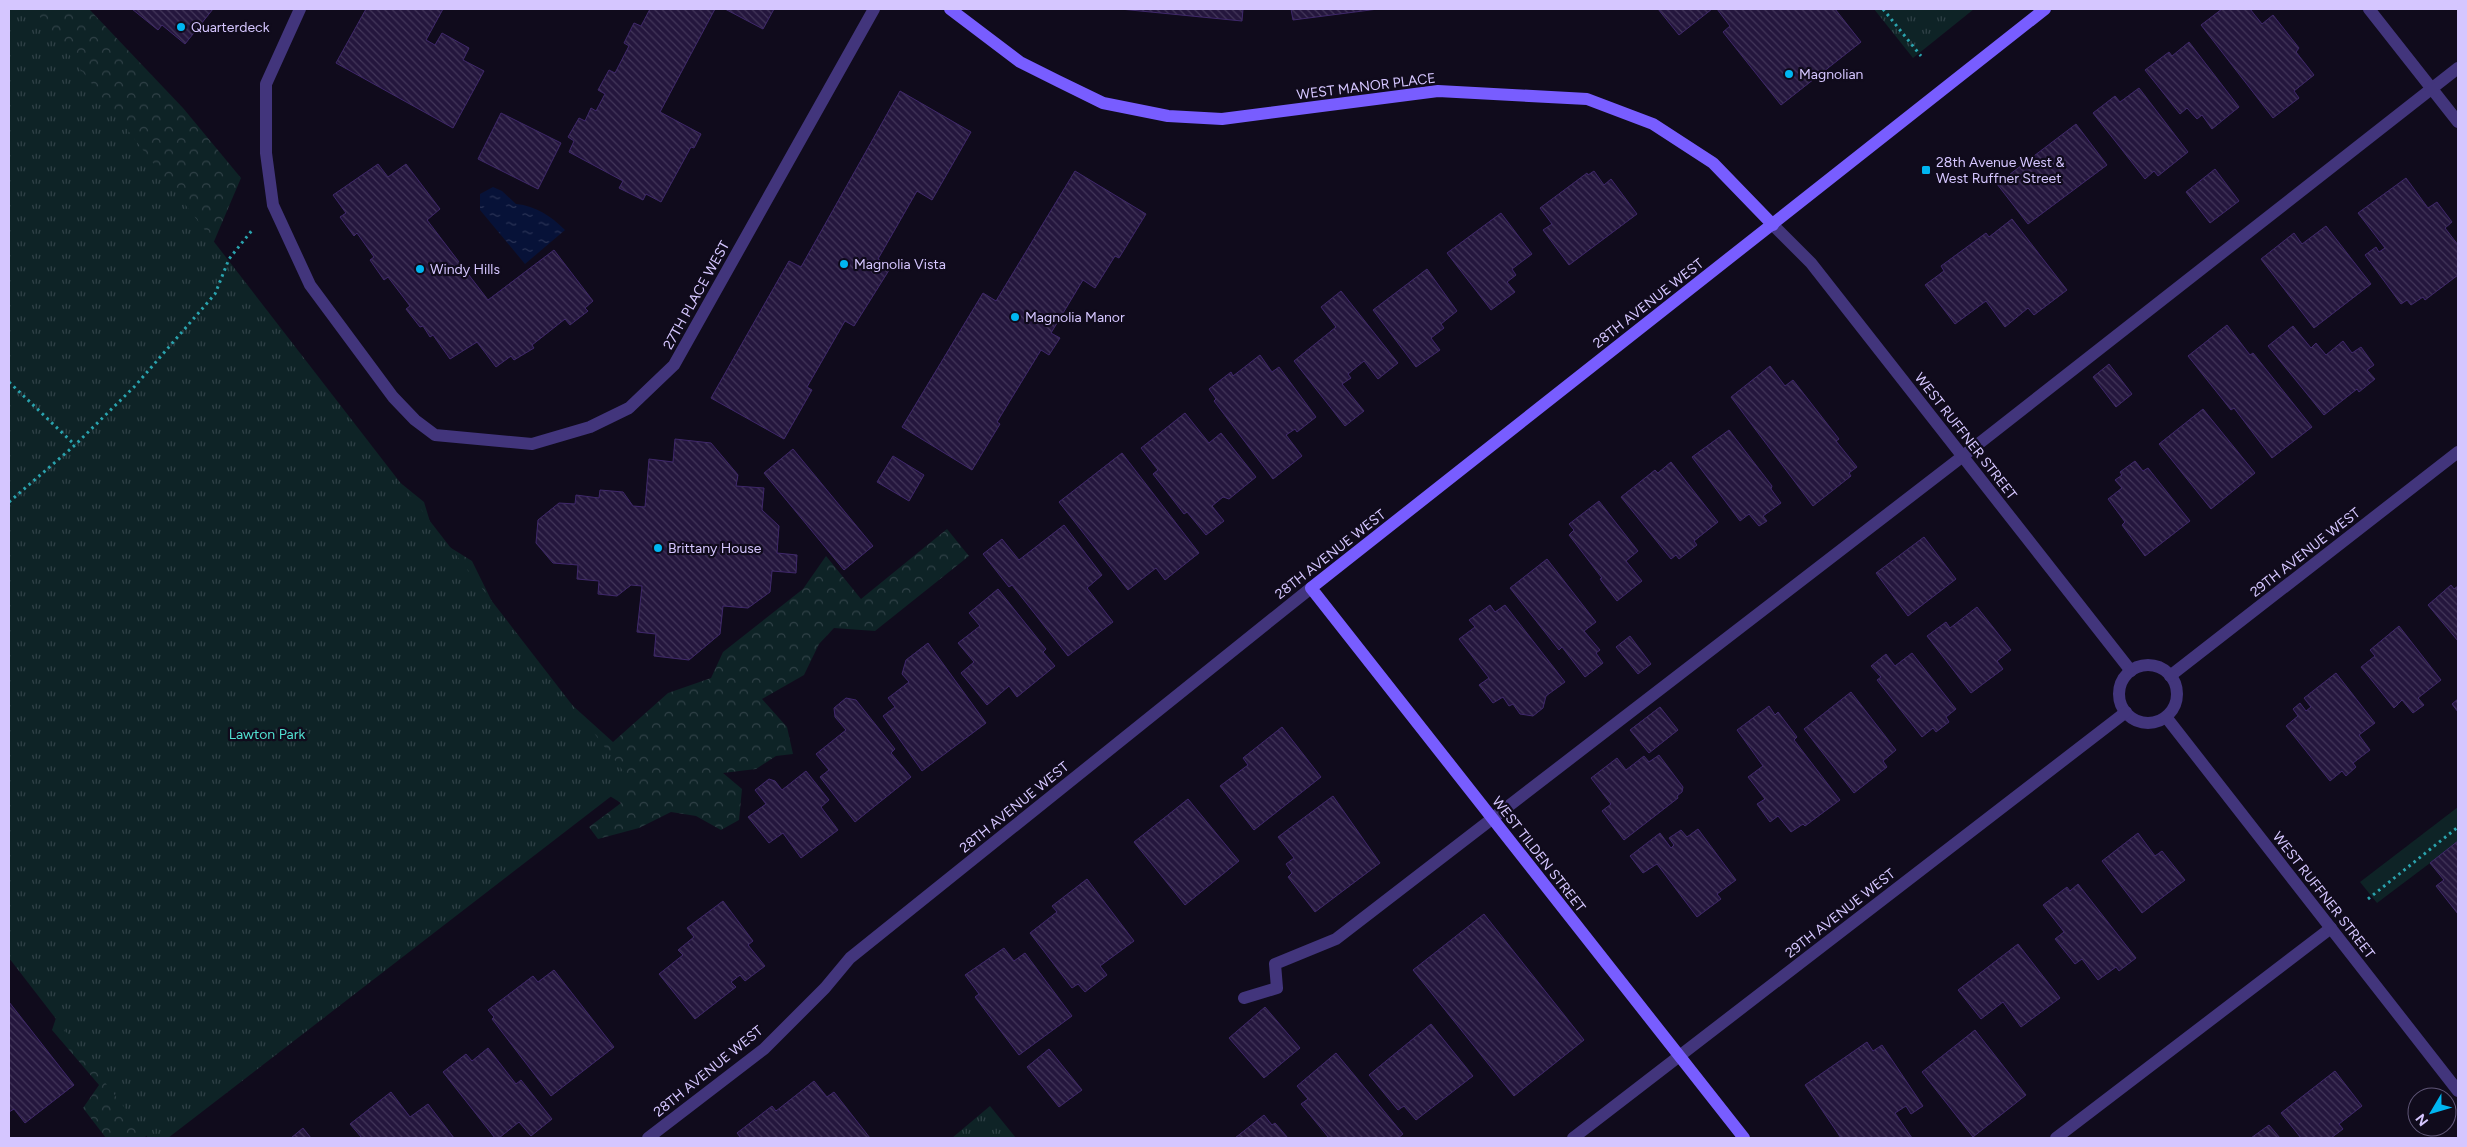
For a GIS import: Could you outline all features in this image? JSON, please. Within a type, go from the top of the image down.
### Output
[{"type":"street","points":[[274,205],[266,153],[266,84],[300,9]]},
{"type":"street","name":"27TH PLACE WEST","points":[[274,205],[310,285],[392,397],[415,420],[435,435],[532,444],[590,427],[629,408],[674,365],[874,9]]},
{"type":"street","name":"WEST MANOR PLACE","points":[[950,9],[1020,62],[1058,81],[1104,103],[1168,116],[1222,119],[1438,91],[1587,99],[1653,124],[1713,163],[1773,225]]},
{"type":"street","name":"28TH AVENUE WEST","points":[[648,1138],[764,1049],[825,988],[850,958],[1311,588],[2045,9]]},
{"type":"street","points":[[2369,9],[2458,122]]},
{"type":"street","points":[[1244,998],[1276,988],[1275,964],[1336,939],[1964,456],[2458,68]]},
{"type":"street","name":"WEST RUFFNER STREET","points":[[1773,225],[1811,263],[2131,671]]},
{"type":"street","name":"29TH AVENUE WEST","points":[[2170,676],[2458,452]]},
{"type":"street","name":"WEST TILDEN STREET","points":[[1311,588],[1744,1138]]},
{"type":"street","points":[[2149,665],[2158,667],[2170,676],[2176,687],[2177,696],[2175,705],[2166,717],[2155,723],[2146,723],[2136,720],[2126,712],[2119,697],[2120,687],[2124,678],[2131,671],[2149,665]]},
{"type":"street","name":"29TH AVENUE WEST","points":[[1573,1138],[2126,712]]},
{"type":"street","name":"WEST RUFFNER STREET","points":[[2166,717],[2458,1091]]},
{"type":"street","points":[[2056,1138],[2331,928]]},
{"type":"path","points":[[1883,9],[1921,56]]},
{"type":"path","points":[[9,502],[75,445],[136,386],[215,294],[229,259],[274,205]]},
{"type":"path","points":[[9,382],[75,445]]},
{"type":"path","points":[[2368,898],[2458,828]]},
{"type":"green space","points":[[9,9],[89,9],[183,108],[241,178],[204,265]]},
{"type":"green space","name":"Lawton Park","points":[[9,9],[34,9],[631,781],[168,1138],[148,1138],[9,958]]},
{"type":"green space","points":[[1874,9],[1974,9],[1913,58]]},
{"type":"green space","name":"Lawton Park","points":[[387,472],[424,502],[435,538],[472,561],[509,636],[552,687],[613,742],[668,693],[711,678],[723,652],[803,589],[826,556],[861,599],[947,529],[969,556],[875,631],[834,628],[819,644],[804,675],[762,699],[787,727],[793,754],[776,756],[756,769],[723,773],[742,789],[739,820],[721,830],[696,816],[671,812],[639,828],[598,839],[589,827],[621,803],[597,788],[155,1116],[145,1138],[106,1138],[83,1108],[99,1085],[52,1030],[67,985],[54,961],[9,960],[9,672]]},
{"type":"green space","points":[[2458,807],[2458,842],[2377,903],[2360,882]]},
{"type":"green space","points":[[990,1106],[1016,1138],[952,1138]]},
{"type":"water","points":[[493,187],[502,191],[516,204],[543,212],[565,230],[525,264],[480,210],[480,194]]},
{"type":"building","name":"Quarterdeck","points":[[132,9],[213,9],[185,44],[162,25],[158,30]]},
{"type":"building","points":[[366,9],[443,9],[426,40],[435,45],[442,33],[469,48],[463,60],[484,71],[453,128],[336,63]]},
{"type":"building","points":[[650,9],[715,9],[660,112],[701,134],[694,148],[691,147],[661,202],[646,194],[643,200],[619,188],[623,181],[569,152],[574,141],[568,137],[579,118],[585,121],[591,108],[596,111],[605,94],[598,90],[609,70],[615,73],[629,46],[624,43],[634,23],[641,26]]},
{"type":"building","points":[[725,9],[774,9],[763,29]]},
{"type":"building","points":[[1120,9],[1243,9],[1242,21]]},
{"type":"building","points":[[1291,9],[1378,9],[1293,20]]},
{"type":"building","points":[[1658,9],[1712,9],[1679,35]]},
{"type":"building","name":"Magnolian","points":[[1717,9],[1835,9],[1861,42],[1781,105],[1723,32],[1730,26]]},
{"type":"building","points":[[2222,9],[2250,9],[2262,24],[2273,15],[2299,48],[2296,52],[2314,75],[2294,91],[2299,98],[2273,118],[2201,25]]},
{"type":"building","points":[[2189,42],[2239,107],[2212,129],[2202,115],[2197,119],[2187,108],[2180,114],[2145,70],[2169,52],[2172,56]]},
{"type":"building","points":[[2139,88],[2188,152],[2158,176],[2154,171],[2145,179],[2093,113],[2115,96],[2120,102]]},
{"type":"building","name":"Magnolia Vista","points":[[900,91],[971,132],[932,200],[917,191],[878,259],[891,267],[854,326],[845,321],[807,387],[812,390],[784,439],[711,398],[789,261],[801,267]]},
{"type":"building","points":[[501,113],[561,143],[538,189],[478,159]]},
{"type":"building","points":[[2076,124],[2107,165],[2028,224],[1997,184]]},
{"type":"building","name":"Windy Hills","points":[[378,164],[388,177],[406,164],[440,209],[427,220],[488,300],[554,250],[593,301],[585,308],[588,311],[570,325],[565,319],[532,345],[534,348],[514,360],[511,356],[496,367],[477,342],[450,359],[433,335],[430,337],[423,326],[420,327],[406,309],[410,306],[388,277],[384,280],[370,260],[374,257],[357,233],[354,236],[340,217],[346,213],[333,195]]},
{"type":"building","points":[[2215,169],[2239,201],[2210,223],[2186,192]]},
{"type":"building","name":"Magnolia Manor","points":[[1075,171],[1146,214],[1119,258],[1115,256],[1095,288],[1083,280],[1051,333],[1060,338],[1049,355],[1041,350],[997,422],[1000,424],[972,470],[902,427],[983,293],[996,301]]},
{"type":"building","points":[[1594,171],[1604,185],[1611,179],[1637,214],[1569,265],[1543,230],[1552,224],[1540,208],[1587,173],[1588,175]]},
{"type":"building","points":[[2406,178],[2428,208],[2437,202],[2452,222],[2445,228],[2458,245],[2458,275],[2425,300],[2423,297],[2411,305],[2407,300],[2401,304],[2365,255],[2376,247],[2379,252],[2385,248],[2358,213]]},
{"type":"building","points":[[1501,213],[1532,254],[1512,269],[1516,275],[1507,282],[1515,292],[1491,310],[1447,253]]},
{"type":"building","points":[[2012,219],[2067,290],[2034,315],[2028,308],[2005,327],[1986,301],[1955,324],[1925,285],[1944,271],[1941,266],[1986,233],[1989,237]]},
{"type":"building","points":[[2326,226],[2371,284],[2314,328],[2261,259],[2294,233],[2302,244]]},
{"type":"building","points":[[1427,269],[1457,311],[1441,324],[1444,328],[1431,338],[1440,350],[1416,367],[1373,310]]},
{"type":"building","points":[[1341,291],[1398,363],[1378,379],[1364,361],[1348,374],[1351,378],[1342,384],[1364,411],[1345,426],[1294,361],[1336,327],[1321,307]]},
{"type":"building","points":[[2227,325],[2250,355],[2253,353],[2312,427],[2272,458],[2234,408],[2231,410],[2188,356]]},
{"type":"building","points":[[2293,326],[2311,348],[2316,343],[2326,355],[2343,341],[2352,353],[2361,347],[2374,365],[2367,370],[2375,379],[2359,392],[2357,389],[2324,415],[2268,346]]},
{"type":"building","points":[[1260,355],[1272,372],[1279,367],[1316,417],[1297,432],[1295,429],[1286,435],[1302,456],[1273,479],[1214,401],[1216,399],[1209,389],[1231,372],[1233,376]]},
{"type":"building","points":[[2109,364],[2132,394],[2116,407],[2093,377]]},
{"type":"building","points":[[1770,366],[1785,386],[1793,380],[1839,439],[1836,441],[1857,467],[1849,473],[1851,476],[1813,506],[1731,397]]},
{"type":"building","points":[[2203,409],[2255,473],[2211,509],[2159,444]]},
{"type":"building","points":[[1185,413],[1209,443],[1221,433],[1256,477],[1229,499],[1223,497],[1212,506],[1224,521],[1206,535],[1187,512],[1184,514],[1153,474],[1158,470],[1141,448]]},
{"type":"building","points":[[1729,430],[1772,486],[1771,489],[1781,503],[1763,516],[1767,521],[1759,526],[1749,514],[1740,521],[1692,457]]},
{"type":"building","name":"Brittany House","points":[[675,439],[711,443],[738,475],[736,486],[764,488],[762,510],[779,526],[777,553],[797,555],[796,573],[772,571],[770,592],[748,608],[723,606],[720,634],[689,660],[654,656],[656,634],[637,632],[642,586],[631,585],[617,596],[598,594],[599,581],[577,579],[578,565],[553,563],[536,543],[538,520],[559,503],[575,504],[576,495],[599,498],[600,490],[623,492],[633,506],[645,507],[649,459],[673,462]]},
{"type":"building","points":[[793,449],[873,546],[844,570],[764,473]]},
{"type":"building","points":[[1122,453],[1199,553],[1165,580],[1156,568],[1128,590],[1059,502]]},
{"type":"building","points":[[893,456],[924,475],[909,501],[877,482]]},
{"type":"building","points":[[2135,461],[2143,471],[2148,468],[2190,521],[2145,556],[2122,525],[2125,522],[2108,499],[2122,488],[2115,480],[2122,475],[2120,472]]},
{"type":"building","points":[[1671,462],[1718,522],[1694,541],[1697,545],[1679,559],[1676,555],[1671,559],[1621,497],[1655,470],[1658,473]]},
{"type":"building","points":[[1599,501],[1638,551],[1626,561],[1642,581],[1617,601],[1569,535],[1574,530],[1569,524]]},
{"type":"building","points":[[1064,525],[1102,575],[1087,588],[1113,622],[1068,656],[1012,585],[1009,587],[983,554],[1002,539],[1019,560]]},
{"type":"building","points":[[1924,537],[1956,579],[1908,616],[1876,573]]},
{"type":"building","points":[[1547,559],[1596,622],[1584,631],[1600,650],[1596,653],[1603,663],[1585,677],[1562,647],[1559,650],[1510,588]]},
{"type":"building","points":[[2451,585],[2454,589],[2458,586],[2458,641],[2428,605]]},
{"type":"building","points":[[998,589],[1046,649],[1043,652],[1055,666],[1017,697],[1009,686],[987,705],[961,673],[974,662],[958,643],[980,626],[969,613]]},
{"type":"building","points":[[1490,605],[1495,612],[1505,605],[1565,682],[1546,696],[1543,708],[1533,716],[1520,714],[1513,704],[1509,706],[1503,697],[1493,703],[1479,685],[1489,678],[1459,639],[1475,627],[1469,620]]},
{"type":"building","points":[[1977,607],[2011,650],[1997,661],[2003,669],[1971,693],[1927,636],[1946,622],[1950,628]]},
{"type":"building","points":[[2399,626],[2441,680],[2418,698],[2424,705],[2413,713],[2402,700],[2394,708],[2361,667],[2375,656],[2370,650]]},
{"type":"building","points":[[1630,636],[1651,664],[1638,674],[1616,647]]},
{"type":"building","points":[[928,643],[986,723],[922,771],[883,716],[895,707],[888,698],[909,682],[902,674],[906,660]]},
{"type":"building","points":[[1912,653],[1956,709],[1946,717],[1949,722],[1936,732],[1933,728],[1922,737],[1877,680],[1881,677],[1871,666],[1886,654],[1895,666]]},
{"type":"building","points":[[2336,673],[2375,723],[2359,735],[2370,750],[2353,763],[2356,767],[2346,776],[2342,771],[2330,781],[2286,726],[2298,716],[2293,709],[2300,703],[2306,711],[2311,707],[2304,698]]},
{"type":"building","points":[[1851,692],[1896,750],[1883,761],[1887,767],[1854,793],[1804,729]]},
{"type":"building","points":[[846,698],[856,700],[895,749],[891,753],[911,777],[855,822],[820,777],[829,770],[816,754],[846,730],[835,717],[834,708]]},
{"type":"building","points":[[2458,699],[2458,712],[2452,704]]},
{"type":"building","points":[[1769,706],[1775,715],[1778,712],[1797,737],[1794,740],[1840,800],[1805,826],[1803,824],[1791,832],[1778,816],[1770,822],[1757,804],[1765,799],[1748,777],[1763,766],[1737,730]]},
{"type":"building","points":[[1660,707],[1678,730],[1649,753],[1630,730]]},
{"type":"building","points":[[1282,727],[1321,777],[1254,830],[1220,786],[1248,765],[1243,758]]},
{"type":"building","points":[[1659,755],[1683,787],[1682,792],[1677,796],[1678,798],[1624,840],[1602,811],[1611,804],[1591,778],[1617,758],[1626,770],[1644,756],[1649,762]]},
{"type":"building","points":[[806,771],[829,800],[821,807],[838,830],[801,858],[783,833],[769,843],[748,817],[766,804],[755,790],[769,779],[775,781],[782,790]]},
{"type":"building","points":[[1333,796],[1380,863],[1315,912],[1288,877],[1292,873],[1286,864],[1294,858],[1278,837]]},
{"type":"building","points":[[1188,799],[1239,861],[1185,905],[1134,842]]},
{"type":"building","points":[[1698,829],[1736,880],[1717,894],[1721,899],[1697,917],[1657,864],[1643,873],[1630,856],[1660,833],[1671,848],[1674,845],[1669,838],[1681,830],[1687,837]]},
{"type":"building","points":[[2138,833],[2155,856],[2162,851],[2185,880],[2142,913],[2102,861]]},
{"type":"building","points":[[2458,841],[2458,914],[2436,886],[2444,880],[2430,863]]},
{"type":"building","points":[[1087,879],[1134,941],[1100,966],[1107,975],[1085,992],[1078,984],[1072,988],[1030,933],[1057,912],[1052,906]]},
{"type":"building","points":[[2078,884],[2136,958],[2119,971],[2116,967],[2098,980],[2082,959],[2075,964],[2055,939],[2064,932],[2043,905],[2067,887],[2070,891]]},
{"type":"building","points":[[723,901],[753,941],[748,945],[765,966],[745,981],[740,975],[731,982],[736,987],[695,1019],[659,974],[683,955],[678,950],[694,937],[687,928]]},
{"type":"building","points":[[1484,914],[1584,1040],[1514,1096],[1413,970]]},
{"type":"building","points":[[2018,944],[2060,998],[2021,1027],[2003,1002],[1981,1019],[1958,990]]},
{"type":"building","points":[[1004,948],[1014,961],[1025,953],[1072,1016],[1019,1055],[975,997],[979,994],[965,975]]},
{"type":"building","points":[[554,970],[614,1047],[551,1096],[492,1019],[494,1017],[488,1010],[533,976],[538,982]]},
{"type":"building","points":[[9,1002],[74,1085],[25,1123],[14,1109],[9,1112]]},
{"type":"building","points":[[1265,1007],[1300,1048],[1264,1078],[1229,1038]]},
{"type":"building","points":[[1431,1024],[1473,1076],[1416,1120],[1404,1106],[1398,1110],[1369,1075]]},
{"type":"building","points":[[1975,1030],[2026,1095],[1973,1137],[1922,1072]]},
{"type":"building","points":[[1867,1042],[1873,1051],[1882,1045],[1923,1106],[1911,1114],[1906,1106],[1895,1113],[1912,1138],[1841,1138],[1805,1085]]},
{"type":"building","points":[[488,1048],[516,1084],[521,1080],[552,1119],[531,1136],[519,1122],[499,1138],[495,1138],[443,1072],[466,1054],[472,1061]]},
{"type":"building","points":[[1049,1049],[1082,1090],[1059,1107],[1027,1067]]},
{"type":"building","points":[[1336,1053],[1403,1134],[1398,1138],[1329,1138],[1301,1104],[1308,1099],[1297,1086]]},
{"type":"building","points":[[2335,1071],[2362,1106],[2339,1124],[2343,1129],[2331,1138],[2301,1138],[2281,1113]]},
{"type":"building","points":[[814,1081],[827,1097],[834,1092],[870,1138],[741,1138],[737,1133],[772,1106],[776,1111]]},
{"type":"building","points":[[391,1092],[410,1117],[428,1104],[454,1138],[362,1138],[350,1124]]},
{"type":"building","points":[[1264,1115],[1272,1125],[1275,1123],[1288,1138],[1235,1138]]},
{"type":"building","points":[[2269,1125],[2280,1138],[2251,1138]]},
{"type":"building","points":[[303,1128],[311,1138],[291,1138]]},
{"type":"place","name":"Quarterdeck","points":[[181,27]]},
{"type":"place","name":"Magnolian","points":[[1789,74]]},
{"type":"place","name":"28th Avenue West & West Ruffner Street","points":[[1926,170]]},
{"type":"place","name":"Magnolia Vista","points":[[844,264]]},
{"type":"place","name":"Windy Hills","points":[[420,269]]},
{"type":"place","name":"Magnolia Manor","points":[[1015,317]]},
{"type":"place","name":"Brittany House","points":[[658,548]]}]
